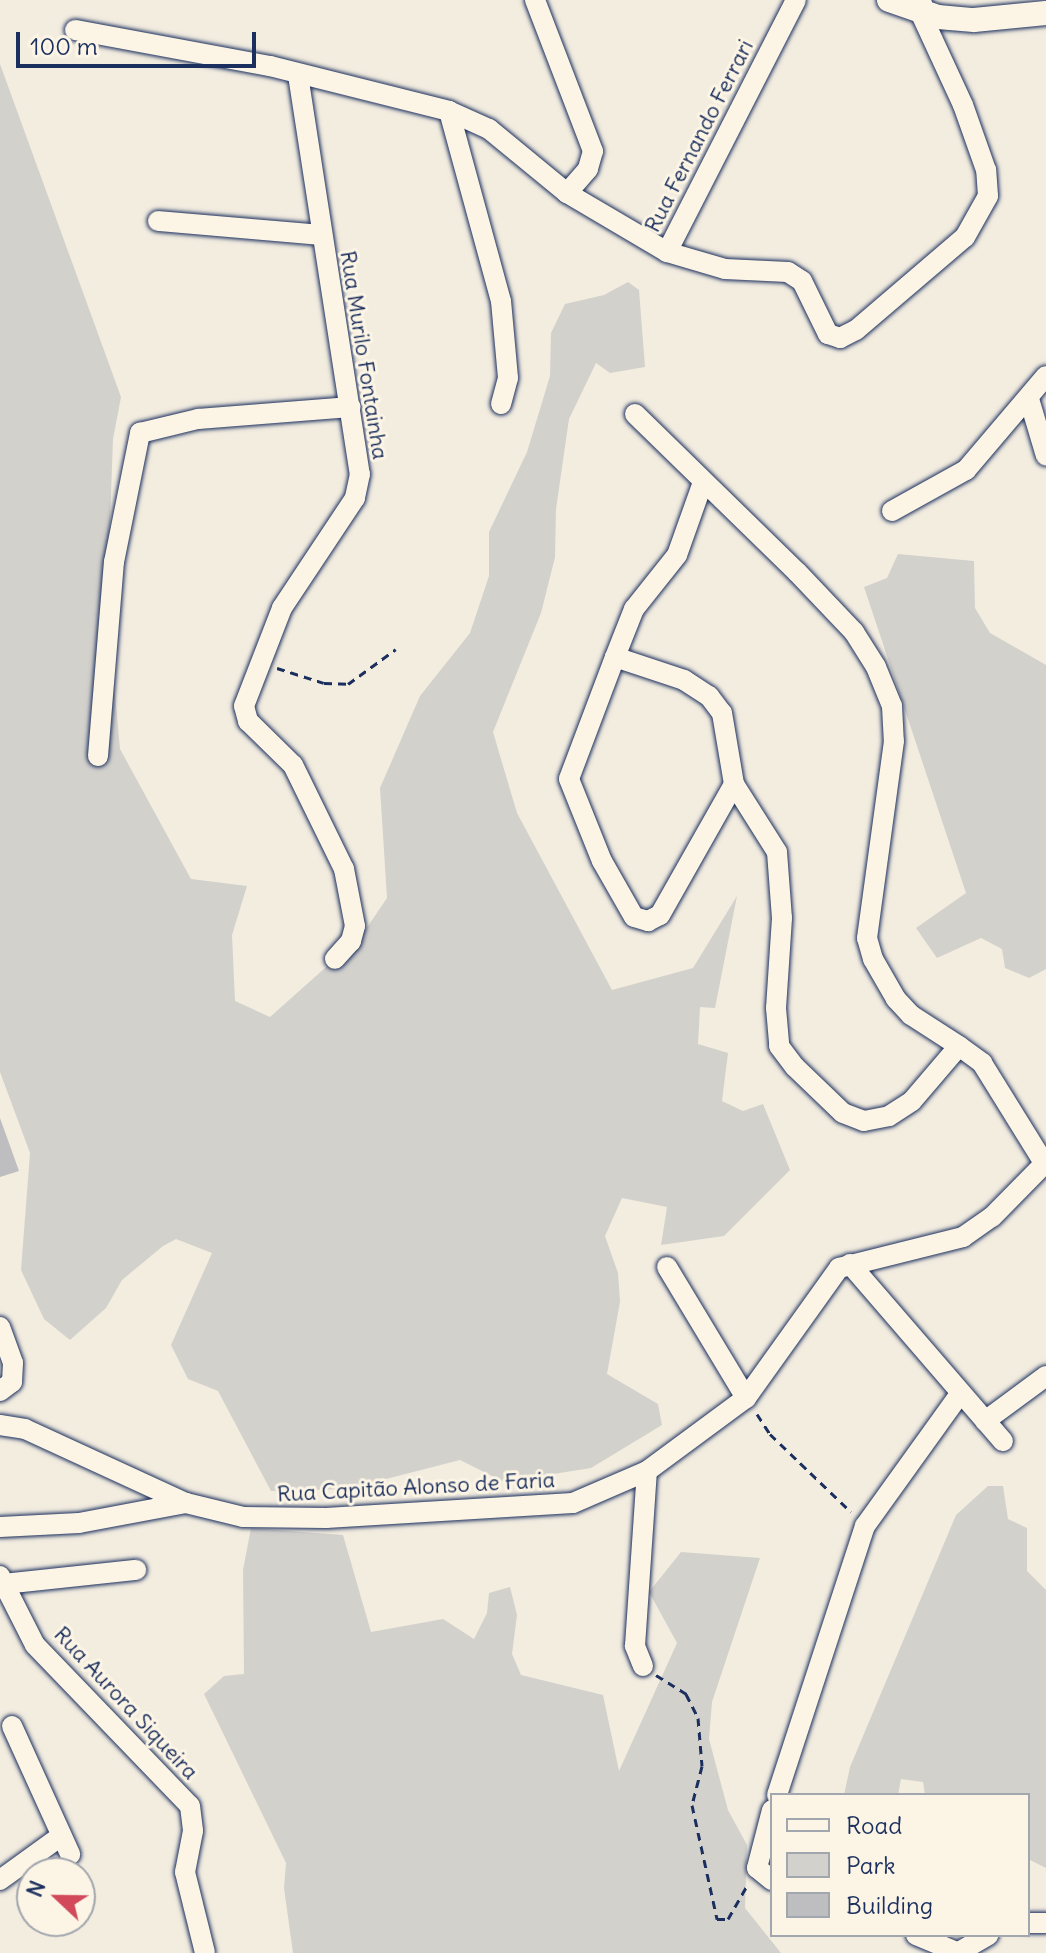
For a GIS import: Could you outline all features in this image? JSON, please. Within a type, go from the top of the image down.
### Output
[{"type":"main road","points":[[889,0],[974,20],[1046,13]]},
{"type":"street","points":[[535,0],[593,151],[588,169],[567,193]]},
{"type":"street","name":"Rua Fernando Ferrari","points":[[667,252],[796,0]]},
{"type":"street","points":[[75,30],[298,75],[449,111],[489,129],[567,193],[667,252],[725,269],[788,272],[802,281],[828,334],[840,338],[889,304],[965,237],[988,196],[986,170],[963,105],[921,6]]},
{"type":"street","name":"Rua Murilo Fontainha","points":[[298,75],[320,235],[360,474],[355,498],[308,564],[246,692],[248,721],[293,765],[344,869],[353,903],[351,941],[335,959]]},
{"type":"street","points":[[449,111],[501,301],[508,378],[501,404]]},
{"type":"street","points":[[158,221],[320,235]]},
{"type":"street","points":[[892,511],[966,470],[1046,376]]},
{"type":"street","points":[[1029,399],[1046,456]]},
{"type":"street","points":[[98,756],[113,571],[140,433],[198,419],[351,407]]},
{"type":"street","points":[[635,414],[854,632],[876,667],[892,706],[894,741],[867,938],[873,959],[896,999],[911,1015],[982,1063],[1045,1162]]},
{"type":"street","points":[[703,482],[677,555],[634,609],[570,765],[569,779],[602,861],[634,917],[648,921],[660,915],[734,784]]},
{"type":"street","points":[[615,657],[684,680],[709,696],[722,713],[734,784],[777,852],[782,918],[776,1008],[779,1046],[795,1067],[843,1113],[864,1121],[889,1116],[912,1101],[959,1046]]},
{"type":"street","name":"Rua Capitão Alonso de Faria","points":[[0,1425],[25,1429],[186,1503],[282,1520],[550,1508],[600,1493],[647,1471],[746,1398],[831,1275],[850,1264],[963,1237],[992,1217],[1045,1162]]},
{"type":"street","points":[[850,1264],[1003,1441]]},
{"type":"street","points":[[667,1267],[746,1398]]},
{"type":"street","points":[[0,1327],[13,1363],[12,1382],[0,1391]]},
{"type":"street","points":[[985,1421],[1046,1376]]},
{"type":"street","points":[[778,1793],[865,1526],[960,1394]]},
{"type":"street","points":[[643,1666],[635,1646],[647,1471]]},
{"type":"street","name":"Rua Capitão Alonso de Faria","points":[[0,1527],[79,1523],[186,1503]]},
{"type":"street","points":[[2,1580],[136,1570]]},
{"type":"street","name":"Rua Aurora Siqueira","points":[[2,1580],[35,1645],[190,1806],[193,1831],[185,1872],[205,1953]]},
{"type":"street","points":[[0,1880],[65,1845],[12,1726]]},
{"type":"street","points":[[765,1874],[770,1828]]},
{"type":"street","points":[[921,1937],[959,1952],[985,1937]]},
{"type":"path","points":[[258,662],[324,683],[348,684],[396,649]]},
{"type":"path","points":[[746,1398],[770,1434],[865,1526]]},
{"type":"path","points":[[643,1666],[675,1685],[694,1705],[702,1766],[693,1815],[717,1919],[728,1919],[765,1874]]},
{"type":"green space","points":[[0,64],[121,397],[113,439],[107,606],[120,749],[191,879],[247,886],[232,935],[235,1001],[270,1017],[362,935],[387,898],[380,788],[420,696],[470,633],[489,576],[489,532],[527,452],[550,376],[551,333],[565,304],[604,295],[628,282],[639,290],[645,367],[610,373],[596,363],[569,419],[556,509],[555,557],[541,613],[493,732],[517,813],[612,990],[693,968],[737,896],[715,1008],[700,1007],[698,1044],[728,1053],[722,1101],[743,1111],[763,1104],[790,1170],[724,1236],[661,1245],[667,1207],[622,1198],[605,1236],[618,1273],[620,1302],[607,1374],[658,1404],[662,1425],[591,1468],[504,1482],[460,1460],[347,1489],[271,1491],[218,1391],[188,1379],[171,1345],[212,1253],[176,1239],[163,1246],[122,1280],[106,1308],[70,1340],[44,1319],[21,1270],[30,1153],[0,1072]]},
{"type":"green space","points":[[898,554],[974,561],[975,608],[990,633],[1046,665],[1046,969],[1029,978],[1005,968],[1002,949],[981,938],[937,958],[916,928],[966,893],[864,587],[887,578]]},
{"type":"green space","points":[[988,1486],[1003,1486],[1008,1519],[1027,1528],[1027,1571],[1046,1590],[1046,1868],[1030,1860],[1030,1793],[925,1793],[923,1782],[901,1779],[898,1793],[844,1793],[850,1767],[956,1515]]},
{"type":"green space","points":[[251,1528],[343,1535],[371,1632],[443,1619],[474,1639],[487,1613],[489,1593],[510,1587],[517,1615],[512,1654],[521,1675],[603,1695],[619,1771],[677,1643],[649,1592],[681,1552],[760,1558],[712,1702],[709,1739],[728,1810],[747,1845],[745,1908],[781,1953],[293,1953],[284,1888],[286,1863],[204,1694],[224,1676],[244,1674],[243,1570]]},
{"type":"building","points":[[0,1118],[19,1171],[0,1177]]}]
